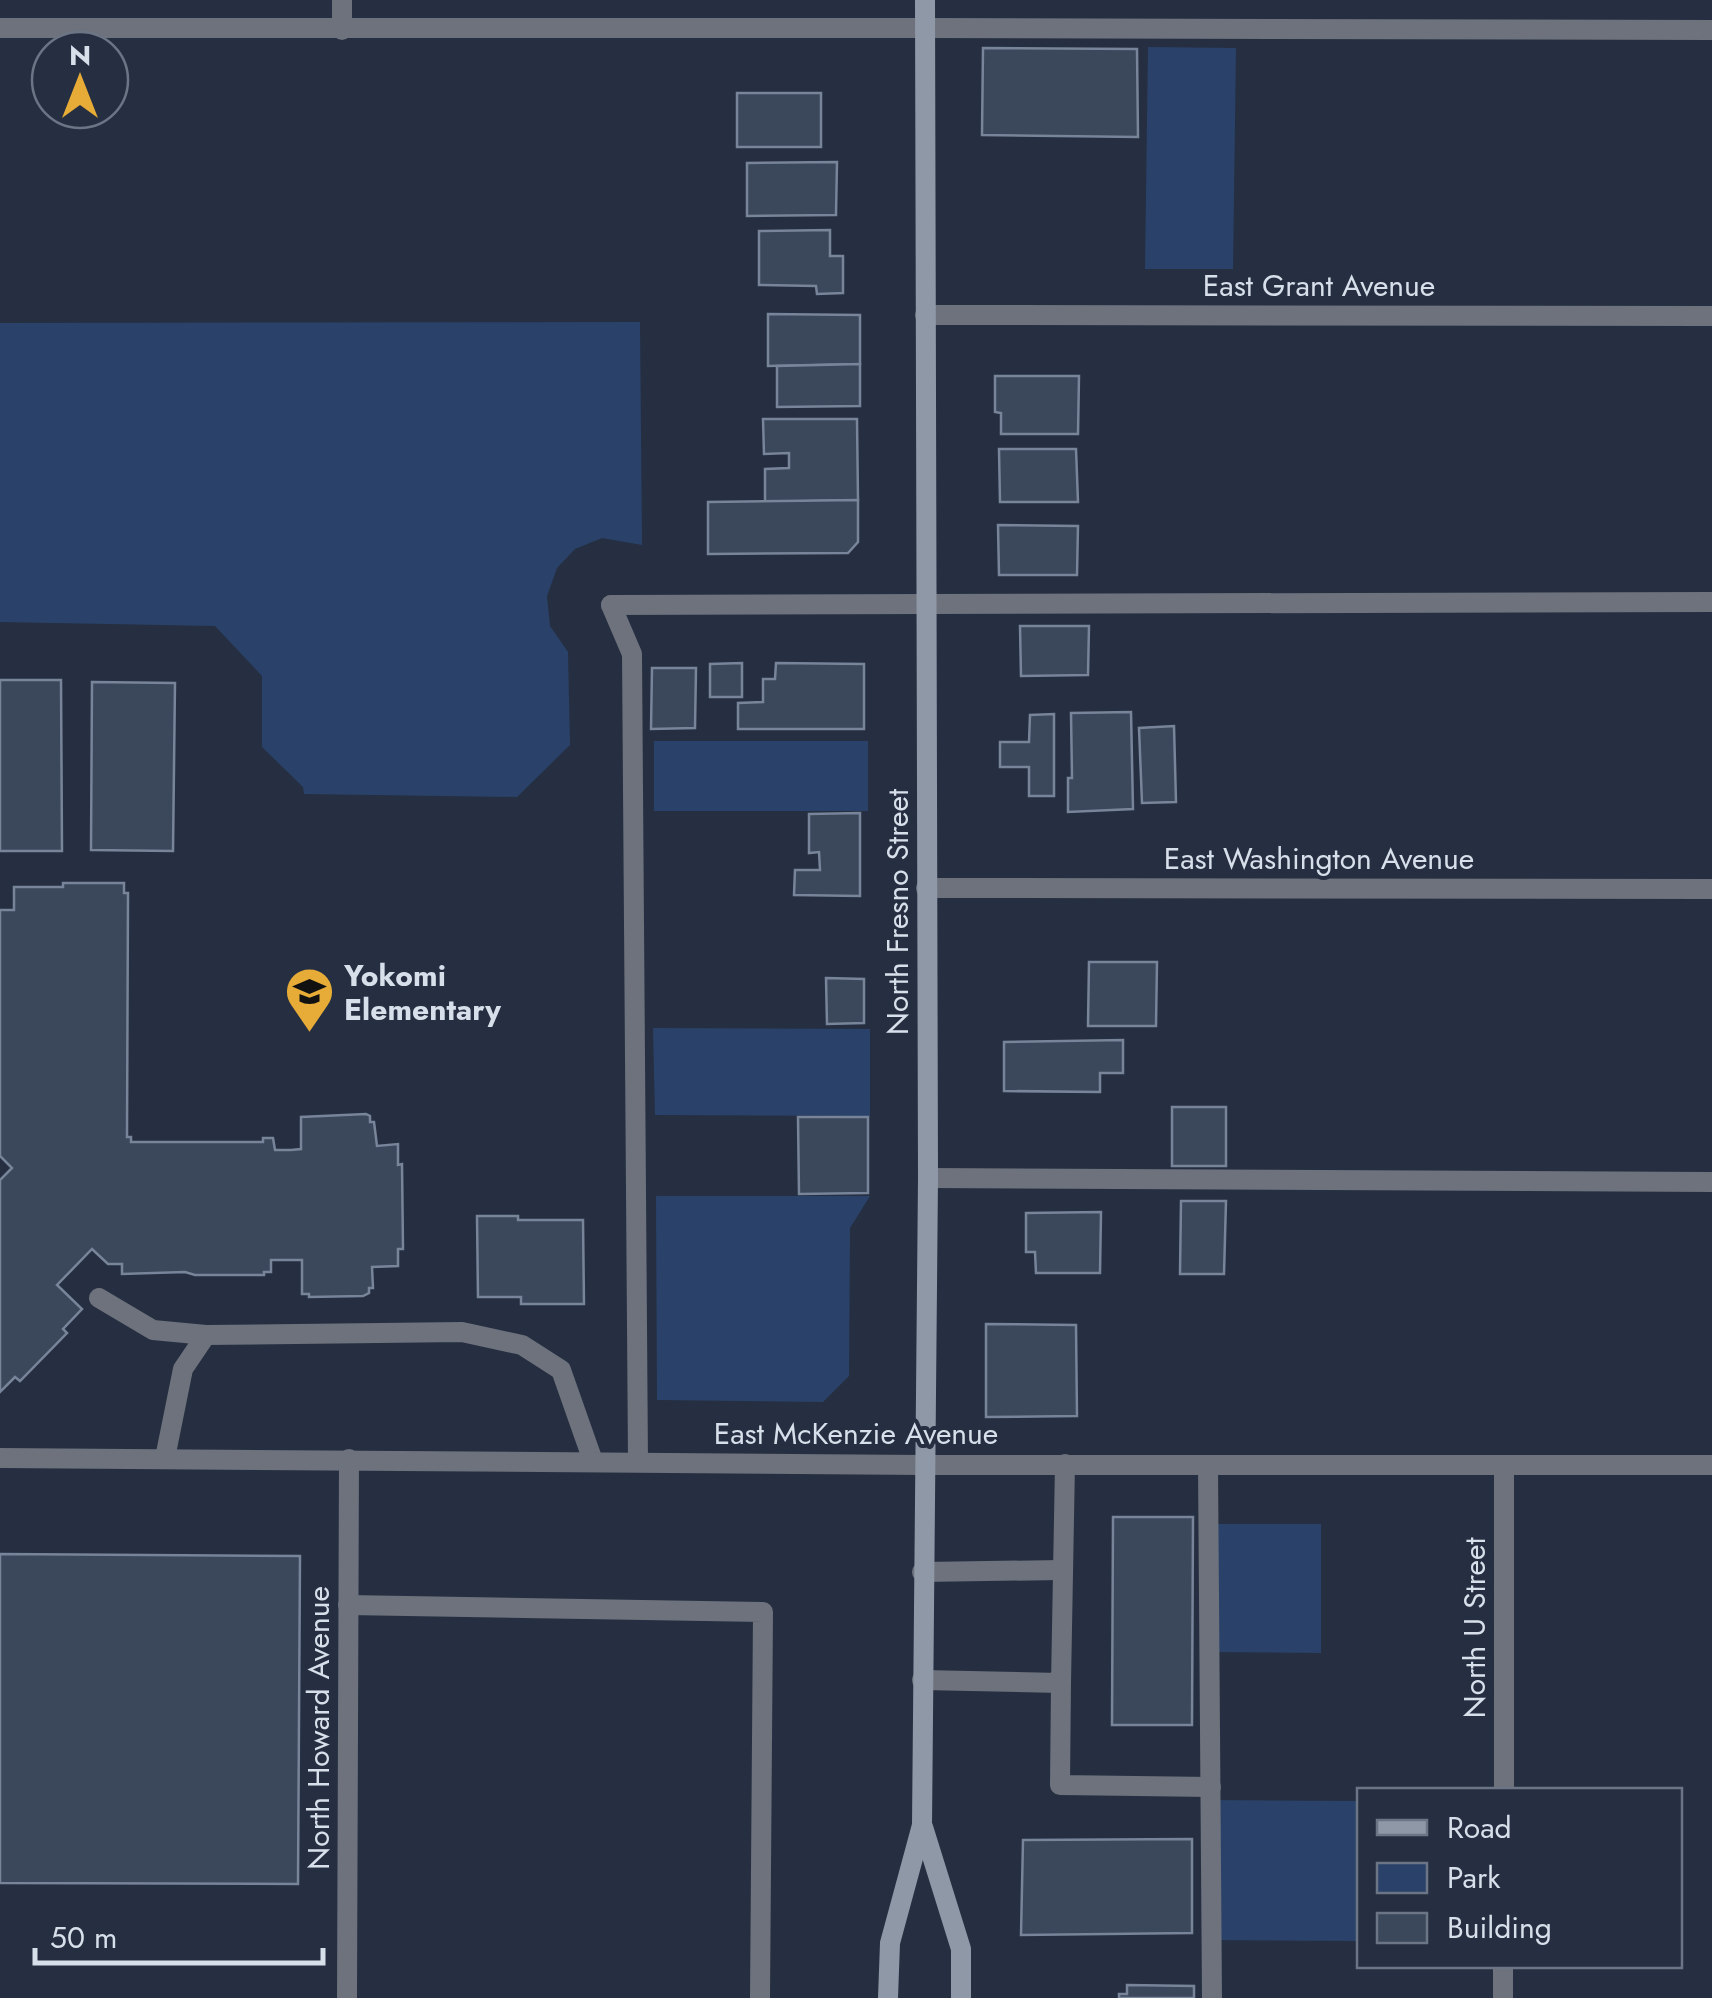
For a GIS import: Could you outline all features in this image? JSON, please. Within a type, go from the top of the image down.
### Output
[{"type":"main road","name":"North Fresno Street","points":[[888,1998],[890,1943],[922,1825],[928,1178],[925,0]]},
{"type":"main road","name":"North Fresno Street","points":[[922,1825],[961,1949],[961,1998]]},
{"type":"street","points":[[342,0],[342,30]]},
{"type":"street","points":[[0,28],[1712,30]]},
{"type":"street","name":"East Grant Avenue","points":[[925,315],[1712,316]]},
{"type":"street","points":[[638,1462],[632,654],[611,605],[1712,602]]},
{"type":"street","name":"East Washington Avenue","points":[[926,888],[1712,888]]},
{"type":"street","points":[[928,1178],[1712,1182]]},
{"type":"street","points":[[100,1298],[153,1330],[206,1335],[462,1332],[522,1345],[561,1370],[593,1462]]},
{"type":"street","points":[[166,1458],[184,1369],[206,1335]]},
{"type":"street","name":"East McKenzie Avenue","points":[[0,1458],[923,1465],[1712,1465]]},
{"type":"street","name":"North Howard Avenue","points":[[347,1998],[349,1459]]},
{"type":"street","points":[[1065,1464],[1060,1785],[1211,1787]]},
{"type":"street","points":[[1208,1465],[1212,1998]]},
{"type":"street","name":"North U Street","points":[[1504,1465],[1504,1788]]},
{"type":"street","points":[[922,1572],[1061,1570]]},
{"type":"street","points":[[348,1604],[763,1612],[760,1998]]},
{"type":"street","points":[[922,1680],[1061,1683]]},
{"type":"street","points":[[1503,1968],[1503,1998]]},
{"type":"green space","points":[[1148,47],[1236,48],[1233,269],[1145,269]]},
{"type":"green space","points":[[640,322],[642,545],[602,538],[575,549],[557,568],[547,596],[550,626],[568,652],[570,745],[517,797],[304,794],[303,787],[262,747],[262,676],[215,626],[0,622],[0,323]]},
{"type":"green space","points":[[654,741],[868,741],[868,811],[654,811]]},
{"type":"green space","points":[[653,1028],[870,1029],[870,1116],[655,1115]]},
{"type":"green space","points":[[656,1196],[870,1196],[850,1228],[849,1376],[823,1402],[657,1400]]},
{"type":"green space","points":[[1210,1524],[1321,1524],[1321,1653],[1209,1652]]},
{"type":"green space","points":[[1208,1800],[1357,1801],[1357,1941],[1207,1940]]},
{"type":"building","points":[[983,48],[1137,49],[1138,137],[982,135]]},
{"type":"building","points":[[737,93],[821,93],[821,147],[737,147]]},
{"type":"building","points":[[837,162],[836,215],[747,216],[747,163]]},
{"type":"building","points":[[830,230],[830,256],[843,256],[843,293],[817,294],[816,286],[759,285],[759,231]]},
{"type":"building","points":[[768,314],[860,315],[860,364],[768,366]]},
{"type":"building","points":[[860,364],[860,406],[777,407],[777,366]]},
{"type":"building","points":[[995,376],[1079,376],[1078,434],[1001,434],[1001,413],[995,412]]},
{"type":"building","points":[[763,419],[857,419],[858,500],[765,502],[765,469],[789,468],[789,453],[764,454]]},
{"type":"building","points":[[999,449],[1076,449],[1078,502],[1000,502]]},
{"type":"building","points":[[858,500],[858,542],[848,553],[708,554],[708,502]]},
{"type":"building","points":[[998,525],[1078,526],[1077,575],[999,575]]},
{"type":"building","points":[[1020,626],[1089,626],[1088,675],[1021,676]]},
{"type":"building","points":[[742,663],[742,697],[710,697],[710,664]]},
{"type":"building","points":[[776,663],[864,664],[864,729],[738,729],[738,703],[763,702],[763,679],[775,679]]},
{"type":"building","points":[[652,668],[696,668],[695,728],[651,729]]},
{"type":"building","points":[[0,680],[61,680],[62,851],[0,851]]},
{"type":"building","points":[[92,682],[175,683],[173,851],[91,850]]},
{"type":"building","points":[[1131,712],[1133,809],[1068,812],[1071,713]]},
{"type":"building","points":[[1054,714],[1054,796],[1029,796],[1029,767],[1000,767],[1000,742],[1029,742],[1030,715]]},
{"type":"building","points":[[1174,726],[1176,802],[1142,803],[1139,728]]},
{"type":"building","points":[[860,813],[860,896],[794,895],[795,870],[820,870],[819,852],[809,853],[809,814]]},
{"type":"building","points":[[63,883],[124,883],[124,893],[128,893],[127,1137],[131,1137],[131,1142],[263,1142],[263,1138],[273,1138],[275,1150],[301,1149],[301,1117],[366,1114],[374,1122],[377,1146],[398,1144],[398,1165],[402,1164],[403,1249],[398,1249],[398,1266],[372,1267],[373,1288],[369,1288],[369,1293],[309,1297],[302,1294],[302,1260],[271,1260],[271,1272],[264,1275],[122,1274],[122,1264],[108,1264],[92,1249],[57,1285],[82,1309],[63,1329],[67,1333],[20,1381],[15,1377],[0,1392],[0,1180],[12,1168],[0,1156],[0,910],[14,910],[14,887],[63,887]]},
{"type":"building","points":[[1089,962],[1157,962],[1156,1026],[1088,1026]]},
{"type":"building","points":[[826,978],[864,979],[864,1023],[827,1024]]},
{"type":"building","points":[[1123,1040],[1123,1073],[1100,1073],[1100,1092],[1004,1091],[1004,1042]]},
{"type":"building","points":[[1172,1107],[1226,1107],[1226,1166],[1172,1166]]},
{"type":"building","points":[[798,1117],[868,1117],[868,1193],[799,1194]]},
{"type":"building","points":[[1181,1201],[1226,1201],[1224,1274],[1180,1274]]},
{"type":"building","points":[[1101,1212],[1100,1273],[1036,1273],[1035,1252],[1026,1252],[1026,1213]]},
{"type":"building","points":[[477,1216],[583,1220],[584,1304],[521,1304],[521,1297],[478,1297]]},
{"type":"building","points":[[986,1324],[1076,1325],[1077,1416],[986,1417]]},
{"type":"building","points":[[1113,1517],[1193,1517],[1192,1725],[1112,1725]]},
{"type":"building","points":[[0,1554],[300,1556],[298,1884],[0,1883]]},
{"type":"building","points":[[1192,1839],[1192,1933],[1021,1935],[1023,1840]]},
{"type":"building","points":[[1127,1985],[1194,1986],[1194,1998],[1119,1998],[1119,1994],[1127,1994]]},
{"type":"place","name":"Yokomi Elementary","points":[[309,1034]]}]
